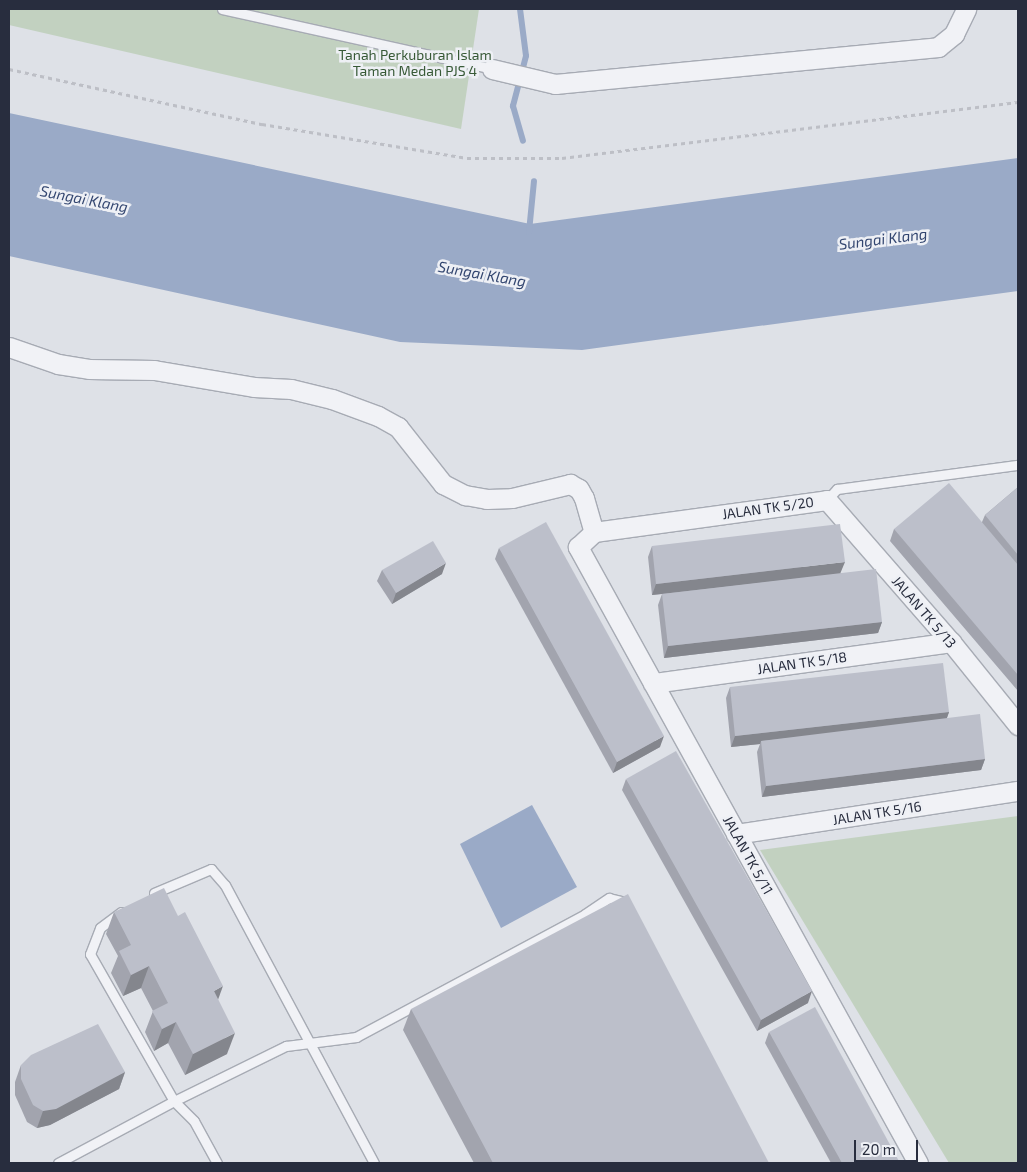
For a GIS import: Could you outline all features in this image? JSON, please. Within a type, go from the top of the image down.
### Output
[{"type":"street","points":[[492,69],[555,84],[938,46],[954,34],[966,9]]},
{"type":"street","points":[[9,347],[58,364],[89,369],[154,370],[193,374],[254,387],[291,389],[332,399],[378,416],[398,427],[442,484],[465,494],[487,499],[512,498],[570,484],[579,489],[584,498],[594,532]]},
{"type":"street","name":"JALAN TK 5/20","points":[[594,532],[827,500]]},
{"type":"street","name":"JALAN TK 5/13","points":[[827,500],[951,642],[1018,725]]},
{"type":"street","name":"JALAN TK 5/11","points":[[594,532],[578,548],[918,1163]]},
{"type":"street","name":"JALAN TK 5/18","points":[[653,683],[951,642]]},
{"type":"street","name":"JALAN TK 5/16","points":[[736,834],[1018,791]]},
{"type":"lane","points":[[222,9],[492,69]]},
{"type":"lane","name":"JALAN TK 5/20","points":[[827,500],[837,489],[1018,465]]},
{"type":"lane","points":[[143,898],[211,869],[225,886],[312,1043],[374,1163]]},
{"type":"lane","points":[[58,1163],[174,1101],[286,1046],[356,1037],[585,914],[609,898],[621,901],[631,918]]},
{"type":"lane","points":[[128,908],[100,928],[90,954],[174,1101],[194,1121],[217,1163]]},
{"type":"path","points":[[9,69],[262,124],[467,158],[562,158],[1018,102]]},
{"type":"green space","name":"Tanah Perkuburan Islam Taman Medan PJS 4","points":[[9,9],[479,9],[461,129],[9,25]]},
{"type":"green space","points":[[1018,816],[1018,1163],[949,1163],[760,850]]},
{"type":"water","name":"Sungai Klang","points":[[9,113],[530,224],[1018,158],[1018,291],[582,350],[400,342],[9,256]]},
{"type":"water","points":[[532,805],[577,887],[501,928],[460,844]]},
{"type":"building","points":[[949,483],[1018,565],[1018,675],[894,529]]},
{"type":"building","points":[[1018,487],[1018,555],[985,515]]},
{"type":"building","points":[[546,522],[664,736],[617,762],[499,548]]},
{"type":"building","points":[[840,524],[845,562],[656,584],[652,546]]},
{"type":"building","points":[[433,541],[446,563],[396,593],[382,570]]},
{"type":"building","points":[[876,569],[882,622],[668,646],[662,594]]},
{"type":"building","points":[[943,663],[949,712],[735,736],[730,687]]},
{"type":"building","points":[[980,714],[985,759],[766,786],[761,741]]},
{"type":"building","points":[[676,751],[812,991],[761,1020],[626,779]]},
{"type":"building","points":[[164,888],[178,916],[185,912],[223,986],[214,991],[235,1033],[193,1054],[176,1022],[162,1029],[152,1011],[168,1003],[149,966],[131,975],[119,951],[131,945],[114,912]]},
{"type":"building","points":[[628,894],[769,1163],[493,1163],[411,1009]]},
{"type":"building","points":[[815,1007],[900,1163],[842,1163],[769,1032]]},
{"type":"building","points":[[98,1024],[125,1072],[56,1109],[43,1111],[33,1105],[21,1079],[21,1065],[31,1055]]},
{"type":"waterway","points":[[520,9],[526,56],[513,106],[523,141]]},
{"type":"waterway","points":[[529,232],[534,181]]}]
